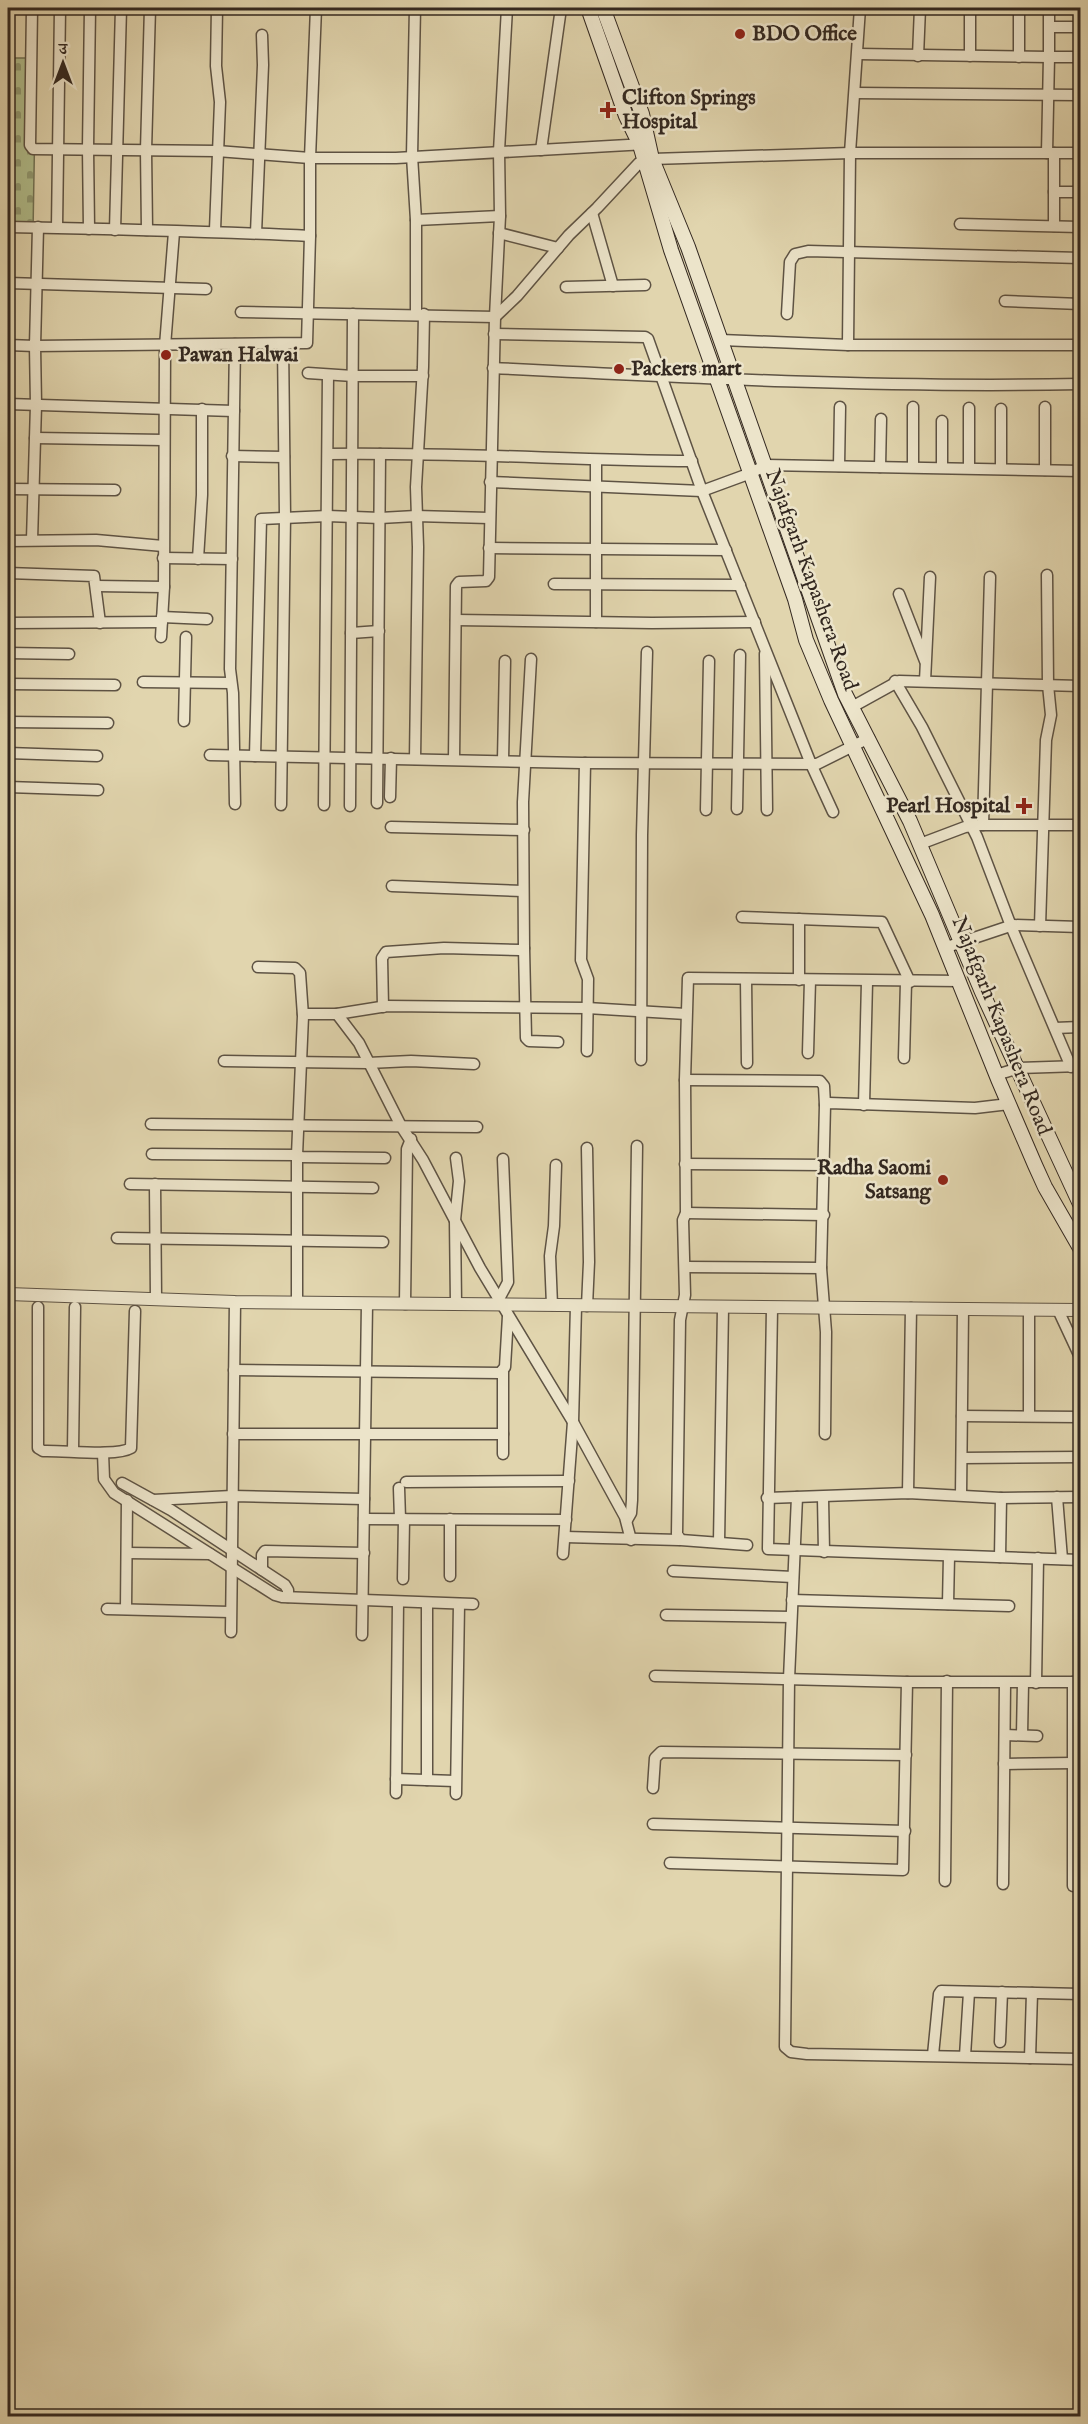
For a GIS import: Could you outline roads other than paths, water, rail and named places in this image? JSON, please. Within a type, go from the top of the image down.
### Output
[{"type":"main road","points":[[590,13],[604,11]]},
{"type":"main road","name":"Najafgarh Kapashera Road","points":[[604,11],[642,114],[644,144],[671,250],[795,599],[806,640],[831,700],[946,948],[996,1075],[1045,1187],[1080,1248]]},
{"type":"main road","name":"Najafgarh Kapashera Road","points":[[590,13],[626,116],[644,144]]},
{"type":"main road","name":"Najafgarh Kapashera Road","points":[[648,160],[688,247],[845,694],[920,844],[982,992],[1080,1204]]},
{"type":"main road","points":[[831,700],[845,694]]},
{"type":"street","points":[[32,8],[31,148],[217,151],[310,158],[412,156],[644,144]]},
{"type":"street","points":[[57,227],[60,8]]},
{"type":"street","points":[[89,229],[90,8]]},
{"type":"street","points":[[115,230],[121,8]]},
{"type":"street","points":[[147,230],[146,150],[150,8]]},
{"type":"street","points":[[215,230],[220,102],[216,66],[217,8]]},
{"type":"street","points":[[8,345],[306,344],[316,8]]},
{"type":"street","points":[[415,8],[412,156],[423,376],[417,455],[415,759]]},
{"type":"street","points":[[454,759],[457,584],[488,580],[494,334],[500,216],[499,151],[507,8]]},
{"type":"street","points":[[541,150],[561,8]]},
{"type":"street","points":[[848,345],[850,153],[856,93],[860,8]]},
{"type":"street","points":[[918,56],[920,8]]},
{"type":"street","points":[[970,8],[970,56]]},
{"type":"street","points":[[1019,8],[1019,57]]},
{"type":"street","points":[[1049,8],[1048,95],[1054,226]]},
{"type":"street","points":[[1050,27],[1080,27]]},
{"type":"street","points":[[256,233],[263,65],[262,35]]},
{"type":"street","points":[[858,54],[1080,57]]},
{"type":"street","points":[[856,93],[1080,95]]},
{"type":"street","points":[[241,312],[495,317],[639,163],[648,160],[850,153],[1080,153]]},
{"type":"street","points":[[1054,192],[1080,192]]},
{"type":"street","points":[[592,213],[613,286]]},
{"type":"street","points":[[416,220],[500,216]]},
{"type":"street","points":[[960,224],[1080,226]]},
{"type":"street","points":[[8,227],[174,232],[215,230],[310,236]]},
{"type":"street","points":[[32,540],[38,227]]},
{"type":"street","points":[[161,637],[164,587],[163,408],[165,346],[174,232]]},
{"type":"street","points":[[499,233],[558,248]]},
{"type":"street","points":[[787,314],[790,262],[795,254],[808,251],[1080,258]]},
{"type":"street","points":[[8,283],[206,289]]},
{"type":"street","points":[[566,287],[645,285]]},
{"type":"street","points":[[1005,301],[1080,304]]},
{"type":"street","points":[[350,806],[353,314]]},
{"type":"street","points":[[494,334],[645,337],[648,339],[702,491],[832,812]]},
{"type":"street","points":[[722,340],[848,345],[1080,345]]},
{"type":"street","points":[[236,344],[232,456],[231,683],[236,804]]},
{"type":"street","points":[[281,805],[285,516],[283,344]]},
{"type":"street","points":[[493,368],[663,377],[948,386],[1080,384]]},
{"type":"street","points":[[308,373],[353,376],[423,376]]},
{"type":"street","points":[[324,805],[328,375]]},
{"type":"street","points":[[8,404],[234,411]]},
{"type":"street","points":[[839,466],[840,407]]},
{"type":"street","points":[[913,407],[914,467]]},
{"type":"street","points":[[1045,407],[1045,470]]},
{"type":"street","points":[[969,408],[969,468]]},
{"type":"street","points":[[198,559],[202,495],[202,409]]},
{"type":"street","points":[[1001,409],[1001,468]]},
{"type":"street","points":[[880,466],[881,419]]},
{"type":"street","points":[[942,422],[942,467]]},
{"type":"street","points":[[35,438],[164,440]]},
{"type":"street","points":[[328,454],[491,455],[596,460],[692,461]]},
{"type":"street","points":[[377,803],[380,454]]},
{"type":"street","points":[[232,456],[284,457]]},
{"type":"street","points":[[596,460],[596,622]]},
{"type":"street","points":[[490,482],[702,491],[766,465],[1080,471]]},
{"type":"street","points":[[8,489],[115,490]]},
{"type":"street","points":[[255,756],[260,520],[285,516],[489,518]]},
{"type":"street","points":[[8,541],[96,540],[163,546]]},
{"type":"street","points":[[489,548],[726,550]]},
{"type":"street","points":[[163,558],[232,559]]},
{"type":"street","points":[[8,573],[96,578],[100,623]]},
{"type":"street","points":[[1040,926],[1046,740],[1051,715],[1048,685],[1047,575]]},
{"type":"street","points":[[925,681],[930,577]]},
{"type":"street","points":[[983,825],[990,577]]},
{"type":"street","points":[[554,585],[740,585]]},
{"type":"street","points":[[97,586],[164,587]]},
{"type":"street","points":[[899,594],[926,665]]},
{"type":"street","points":[[8,623],[207,620]]},
{"type":"street","points":[[456,620],[755,622]]},
{"type":"street","points":[[351,633],[379,631]]},
{"type":"street","points":[[184,721],[186,638]]},
{"type":"street","points":[[764,646],[767,810]]},
{"type":"street","points":[[641,1060],[642,835],[647,652]]},
{"type":"street","points":[[8,653],[69,654]]},
{"type":"street","points":[[737,809],[740,655]]},
{"type":"street","points":[[531,659],[523,802],[527,1040],[558,1042]]},
{"type":"street","points":[[706,810],[709,661]]},
{"type":"street","points":[[503,760],[505,662]]},
{"type":"street","points":[[852,707],[895,681],[1080,686]]},
{"type":"street","points":[[895,681],[922,727],[971,826],[1055,1028],[1076,1066],[1019,1068],[996,1075]]},
{"type":"street","points":[[142,682],[231,683]]},
{"type":"street","points":[[8,684],[114,685]]},
{"type":"street","points":[[8,722],[108,723]]},
{"type":"street","points":[[210,755],[350,756],[585,763],[817,764],[869,738]]},
{"type":"street","points":[[8,753],[97,756]]},
{"type":"street","points":[[390,796],[391,758]]},
{"type":"street","points":[[585,763],[580,960],[588,977],[587,1051]]},
{"type":"street","points":[[8,787],[98,790]]},
{"type":"street","points":[[920,844],[971,826],[1080,825]]},
{"type":"street","points":[[391,827],[524,830]]},
{"type":"street","points":[[392,886],[523,891]]},
{"type":"street","points":[[742,917],[882,922],[908,982],[904,1058]]},
{"type":"street","points":[[799,919],[808,1053]]},
{"type":"street","points":[[946,948],[1011,926],[1080,927]]},
{"type":"street","points":[[383,1007],[382,958],[386,952],[444,948],[520,950],[524,948]]},
{"type":"street","points":[[258,967],[298,969],[300,974],[303,1014],[297,1155],[297,1302]]},
{"type":"street","points":[[679,1540],[677,1522],[682,1308],[686,1295],[683,1220],[686,1213],[685,1080],[688,978],[867,982],[960,981]]},
{"type":"street","points":[[746,979],[747,1063]]},
{"type":"street","points":[[864,1105],[867,982]]},
{"type":"street","points":[[303,1014],[337,1014],[383,1007],[587,1008],[686,1014]]},
{"type":"street","points":[[337,1014],[359,1043],[401,1126],[411,1139],[504,1306],[573,1422],[627,1520],[631,1540]]},
{"type":"street","points":[[1055,1028],[1080,1027]]},
{"type":"street","points":[[224,1061],[368,1063],[411,1061],[474,1064]]},
{"type":"street","points":[[685,1080],[820,1081],[824,1086],[824,1215],[821,1268],[824,1308],[825,1434]]},
{"type":"street","points":[[825,1105],[829,1103],[975,1108],[1009,1104]]},
{"type":"street","points":[[151,1124],[477,1126]]},
{"type":"street","points":[[405,1304],[407,1149],[411,1139]]},
{"type":"street","points":[[627,1520],[631,1513],[632,1500],[637,1146]]},
{"type":"street","points":[[563,1554],[581,1306],[590,1262],[587,1148]]},
{"type":"street","points":[[152,1154],[385,1158]]},
{"type":"street","points":[[456,1158],[459,1181],[455,1220],[456,1304]]},
{"type":"street","points":[[504,1159],[508,1282],[504,1306],[504,1454]]},
{"type":"street","points":[[685,1164],[824,1165]]},
{"type":"street","points":[[552,1305],[550,1256],[555,1226],[556,1165]]},
{"type":"street","points":[[130,1184],[373,1188]]},
{"type":"street","points":[[155,1184],[156,1298]]},
{"type":"street","points":[[686,1213],[824,1215]]},
{"type":"street","points":[[117,1238],[383,1242]]},
{"type":"street","points":[[685,1267],[821,1268]]},
{"type":"street","points":[[8,1294],[367,1304],[911,1308],[1059,1312],[1080,1310]]},
{"type":"street","points":[[231,1632],[234,1302]]},
{"type":"street","points":[[362,1635],[367,1304]]},
{"type":"street","points":[[38,1307],[37,1444],[38,1448],[43,1451],[73,1450],[103,1453],[120,1452],[131,1448],[135,1311]]},
{"type":"street","points":[[73,1450],[75,1307]]},
{"type":"street","points":[[720,1542],[723,1308]]},
{"type":"street","points":[[772,1308],[772,1394],[767,1498],[768,1549],[1080,1560]]},
{"type":"street","points":[[908,1494],[911,1308]]},
{"type":"street","points":[[961,1495],[963,1309]]},
{"type":"street","points":[[1029,1310],[1029,1416]]},
{"type":"street","points":[[1059,1312],[1080,1358]]},
{"type":"street","points":[[234,1370],[498,1374],[503,1372]]},
{"type":"street","points":[[962,1416],[1080,1417]]},
{"type":"street","points":[[233,1434],[503,1434]]},
{"type":"street","points":[[103,1453],[104,1479],[114,1493],[263,1589],[288,1597],[472,1604]]},
{"type":"street","points":[[963,1458],[1080,1457]]},
{"type":"street","points":[[403,1579],[402,1485],[569,1481]]},
{"type":"street","points":[[122,1483],[153,1500],[262,1570],[287,1588],[288,1597]]},
{"type":"street","points":[[767,1498],[908,1494],[1001,1498],[1080,1497]]},
{"type":"street","points":[[153,1500],[232,1496],[364,1499]]},
{"type":"street","points":[[796,1497],[796,1551],[789,1679],[789,1829],[784,2042],[788,2050],[807,2054],[1080,2059]]},
{"type":"street","points":[[1057,1497],[1062,1559]]},
{"type":"street","points":[[823,1498],[824,1552]]},
{"type":"street","points":[[1000,1557],[1001,1498]]},
{"type":"street","points":[[126,1609],[127,1500]]},
{"type":"street","points":[[364,1519],[566,1520]]},
{"type":"street","points":[[450,1519],[450,1576]]},
{"type":"street","points":[[564,1538],[679,1540],[747,1545]]},
{"type":"street","points":[[262,1570],[262,1555],[265,1551],[364,1553]]},
{"type":"street","points":[[126,1553],[211,1554]]},
{"type":"street","points":[[948,1604],[949,1556]]},
{"type":"street","points":[[1036,1683],[1038,1558]]},
{"type":"street","points":[[673,1571],[794,1577]]},
{"type":"street","points":[[792,1600],[1009,1606]]},
{"type":"street","points":[[396,1793],[398,1602]]},
{"type":"street","points":[[427,1603],[427,1780]]},
{"type":"street","points":[[456,1794],[459,1604]]},
{"type":"street","points":[[107,1609],[230,1612]]},
{"type":"street","points":[[666,1615],[791,1617]]},
{"type":"street","points":[[655,1676],[907,1682],[1077,1682],[1073,1763],[1073,1886]]},
{"type":"street","points":[[945,1881],[947,1681]]},
{"type":"street","points":[[670,1863],[903,1870],[907,1682]]},
{"type":"street","points":[[1003,1884],[1005,1683]]},
{"type":"street","points":[[1022,1736],[1023,1683]]},
{"type":"street","points":[[1005,1735],[1037,1736]]},
{"type":"street","points":[[653,1788],[655,1758],[661,1752],[906,1755]]},
{"type":"street","points":[[1004,1764],[1073,1763]]},
{"type":"street","points":[[396,1779],[455,1781]]},
{"type":"street","points":[[653,1824],[905,1831]]},
{"type":"street","points":[[965,2056],[969,1992]]},
{"type":"street","points":[[1000,2042],[1002,1992]]},
{"type":"street","points":[[933,2055],[939,1993],[1080,1994]]},
{"type":"street","points":[[1030,2058],[1032,1993]]},
{"type":"place","name":"BDO Office","points":[[740,34]]},
{"type":"place","name":"Clifton Springs Hospital","points":[[608,110]]},
{"type":"place","name":"Pawan Halwai","points":[[166,355]]},
{"type":"place","name":"Packers mart","points":[[619,369]]},
{"type":"place","name":"Pearl Hospital","points":[[1024,806]]},
{"type":"place","name":"Radha Saomi Satsang","points":[[943,1180]]}]
